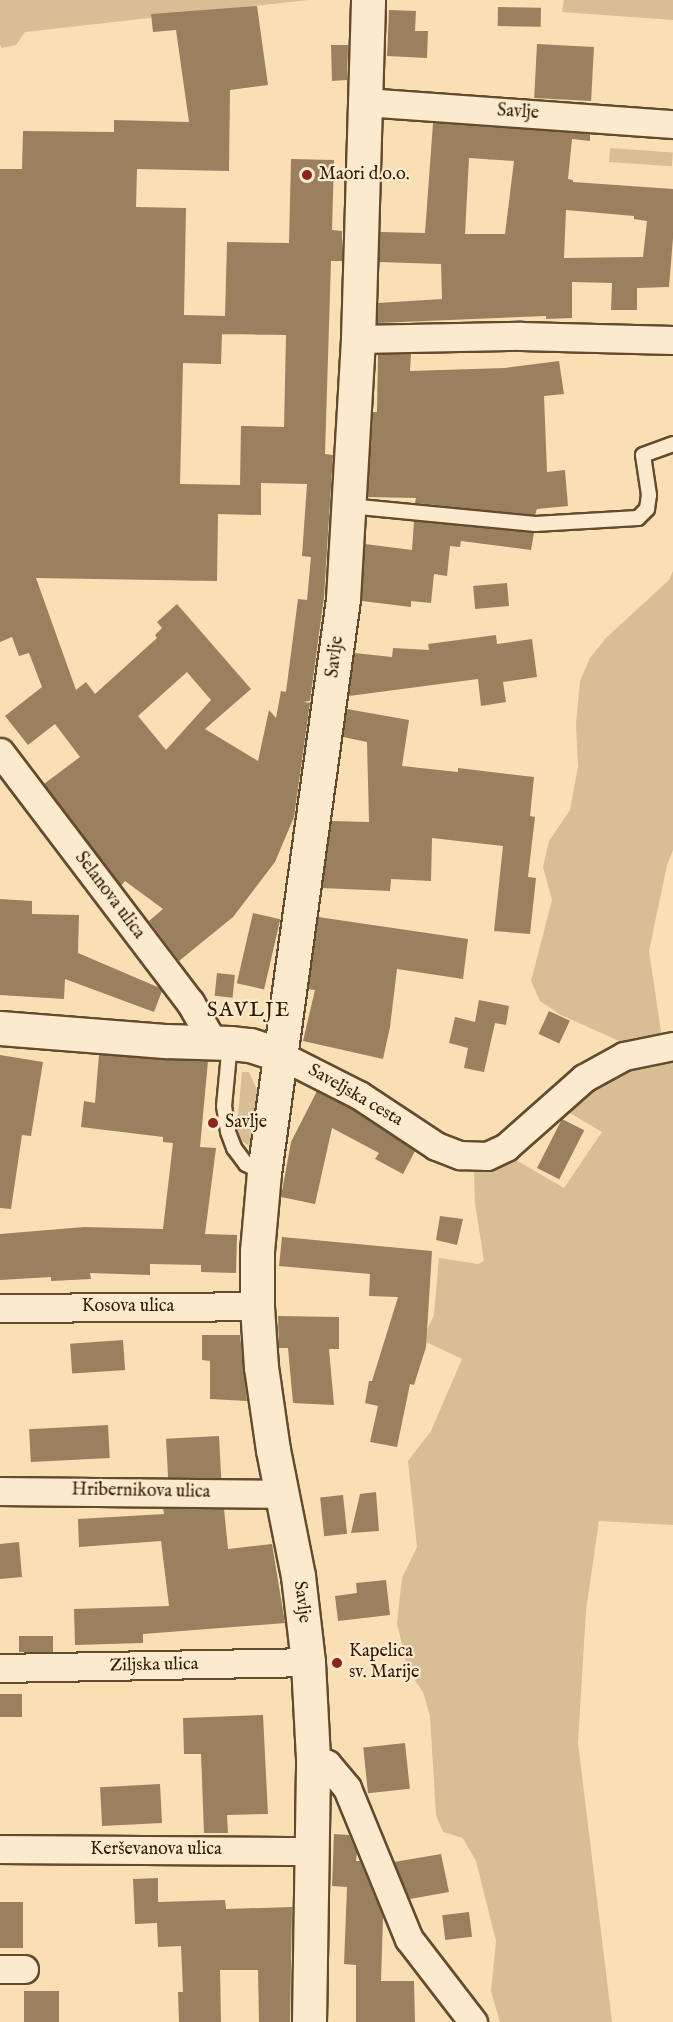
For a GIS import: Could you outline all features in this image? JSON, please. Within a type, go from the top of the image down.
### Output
[{"type":"street","name":"Savlje","points":[[309,2022],[313,1758],[308,1662],[298,1576],[261,1367],[257,1306],[257,1251],[264,1173],[344,599],[358,339],[368,0]]},
{"type":"street","name":"Savlje","points":[[364,102],[673,124]]},
{"type":"street","points":[[358,339],[521,336],[673,340]]},
{"type":"street","name":"Selanova ulica","points":[[0,752],[222,1042]]},
{"type":"street","name":"Saveljska cesta","points":[[0,1028],[250,1045],[280,1055],[359,1095],[436,1146],[460,1155],[487,1156],[506,1147],[584,1078],[624,1056],[673,1046]]},
{"type":"street","name":"Kosova ulica","points":[[0,1308],[257,1306]]},
{"type":"street","name":"Hribernikova ulica","points":[[0,1491],[282,1494]]},
{"type":"street","name":"Ziljska ulica","points":[[0,1668],[308,1662]]},
{"type":"street","points":[[313,1758],[327,1764],[347,1788],[409,1939],[474,2022]]},
{"type":"street","name":"Kerševanova ulica","points":[[0,1849],[312,1851]]},
{"type":"lane","points":[[349,506],[535,524],[638,518],[647,508],[649,479],[643,455],[673,444]]},
{"type":"lane","points":[[222,1042],[224,1106],[228,1132],[234,1148],[246,1164],[264,1173]]},
{"type":"shaded area","points":[[0,0],[308,0],[25,32],[16,45],[2,48],[0,45]]},
{"type":"shaded area","points":[[564,0],[673,0],[673,20],[562,12]]},
{"type":"shaded area","points":[[610,148],[673,152],[672,166],[609,162]]},
{"type":"shaded area","points":[[673,571],[673,850],[667,865],[649,951],[662,1038],[628,1045],[561,1015],[540,1001],[531,981],[552,900],[543,867],[549,841],[570,810],[578,767],[576,724],[580,681],[590,658],[606,638],[669,580]]},
{"type":"shaded area","points":[[673,1053],[673,1525],[599,1521],[586,1610],[578,1743],[612,2022],[500,2022],[491,1991],[496,1941],[476,1861],[463,1838],[443,1832],[436,1815],[430,1716],[423,1692],[408,1670],[397,1623],[402,1578],[417,1547],[408,1461],[431,1431],[462,1359],[422,1340],[434,1315],[439,1258],[478,1264],[484,1261],[475,1203],[474,1173],[509,1156],[564,1188],[602,1132],[568,1112],[588,1088],[607,1074]]},
{"type":"shaded area","points":[[242,1072],[249,1072],[258,1092],[251,1145],[241,1141],[237,1127]]},
{"type":"building","points":[[257,6],[268,85],[230,90],[229,171],[137,169],[136,207],[186,208],[184,315],[225,316],[227,242],[289,243],[291,159],[334,160],[332,230],[342,231],[342,261],[331,261],[325,454],[333,455],[324,597],[310,701],[303,702],[310,703],[294,817],[275,862],[233,917],[179,961],[149,921],[163,909],[125,881],[121,886],[44,784],[80,757],[55,724],[28,745],[5,716],[42,687],[29,653],[19,656],[12,637],[0,642],[0,169],[22,169],[23,131],[114,132],[114,120],[189,122],[176,30],[153,32],[151,14]],"holes":[[[222,334],[286,335],[284,427],[241,426],[240,485],[180,484],[183,363],[221,364]],[[261,483],[307,484],[302,556],[311,557],[307,600],[298,599],[286,692],[281,691],[276,718],[269,710],[258,761],[205,729],[251,689],[177,604],[157,622],[162,628],[155,635],[157,638],[95,694],[86,682],[76,690],[36,578],[217,581],[218,514],[261,515]],[[187,672],[211,700],[166,750],[138,716]]]},
{"type":"building","points":[[498,7],[541,8],[541,27],[498,26]]},
{"type":"building","points":[[389,10],[416,11],[415,31],[428,31],[427,58],[387,56]]},
{"type":"building","points":[[537,44],[594,47],[591,101],[534,98]]},
{"type":"building","points":[[331,45],[348,45],[347,80],[332,81]]},
{"type":"building","points":[[433,123],[590,134],[590,141],[572,139],[568,179],[573,182],[673,189],[673,238],[669,287],[637,288],[637,310],[611,310],[612,283],[572,282],[572,318],[546,319],[546,316],[377,323],[378,303],[442,299],[441,264],[379,262],[380,232],[425,233]],"holes":[[[469,158],[514,161],[505,234],[465,234]],[[566,210],[634,216],[634,219],[647,221],[643,257],[564,258]]]},
{"type":"building","points":[[378,354],[411,354],[410,371],[505,368],[559,361],[564,394],[544,396],[547,472],[565,470],[568,506],[537,509],[535,515],[415,503],[416,498],[368,497],[373,412],[377,412]]},
{"type":"building","points":[[414,521],[534,533],[531,550],[461,541],[460,547],[450,546],[447,576],[434,574],[431,603],[411,601],[411,607],[362,601],[365,544],[412,550]]},
{"type":"building","points":[[507,583],[509,606],[475,609],[473,586]]},
{"type":"building","points":[[496,635],[497,644],[532,639],[537,677],[503,682],[506,702],[481,706],[478,679],[349,696],[354,653],[392,657],[393,648],[429,650],[428,644]]},
{"type":"building","points":[[347,709],[409,720],[402,766],[458,772],[458,768],[534,777],[530,816],[535,817],[528,877],[536,878],[530,934],[494,931],[503,846],[432,838],[431,881],[391,879],[390,891],[322,888],[331,821],[369,822],[367,742],[343,737]]},
{"type":"building","points":[[0,899],[32,901],[32,914],[79,915],[78,953],[160,988],[162,991],[154,1012],[65,979],[64,999],[0,995]]},
{"type":"building","points":[[253,913],[280,919],[264,989],[237,983]]},
{"type":"building","points":[[318,917],[468,939],[463,979],[397,969],[390,1027],[383,1059],[303,1041],[315,990],[308,989]]},
{"type":"building","points":[[217,973],[235,975],[232,998],[215,996]]},
{"type":"building","points":[[479,1000],[509,1006],[506,1025],[495,1023],[484,1072],[464,1068],[468,1048],[449,1043],[455,1017],[475,1022]]},
{"type":"building","points":[[549,1011],[570,1021],[559,1043],[538,1034]]},
{"type":"building","points":[[99,1054],[208,1061],[200,1147],[216,1148],[205,1234],[237,1235],[236,1273],[201,1272],[201,1265],[150,1264],[150,1275],[90,1273],[91,1279],[51,1281],[51,1277],[0,1280],[0,1234],[84,1227],[163,1229],[173,1143],[163,1142],[163,1137],[81,1127],[84,1101],[95,1103]]},
{"type":"building","points":[[0,1055],[43,1062],[31,1136],[22,1135],[11,1209],[0,1208]]},
{"type":"building","points":[[317,1091],[351,1109],[415,1151],[403,1174],[375,1159],[379,1153],[332,1128],[315,1204],[281,1197],[291,1142]]},
{"type":"building","points":[[562,1119],[584,1130],[559,1179],[537,1168]]},
{"type":"building","points":[[440,1216],[463,1219],[457,1245],[436,1240]]},
{"type":"building","points":[[282,1237],[432,1251],[426,1347],[414,1385],[410,1384],[397,1447],[370,1442],[378,1406],[365,1403],[369,1381],[372,1381],[398,1297],[369,1296],[370,1274],[279,1266]]},
{"type":"building","points":[[278,1316],[339,1317],[339,1349],[329,1349],[334,1405],[293,1403],[288,1348],[279,1348]]},
{"type":"building","points":[[202,1335],[240,1335],[247,1401],[210,1399],[210,1361],[202,1360]]},
{"type":"building","points":[[123,1340],[125,1370],[72,1374],[70,1344]]},
{"type":"building","points":[[108,1425],[110,1458],[31,1462],[29,1429]]},
{"type":"building","points":[[219,1436],[221,1478],[168,1481],[166,1439]]},
{"type":"building","points":[[376,1492],[379,1531],[351,1533],[360,1494]]},
{"type":"building","points":[[343,1495],[347,1534],[324,1536],[320,1497]]},
{"type":"building","points":[[163,1508],[224,1509],[228,1549],[272,1544],[285,1623],[143,1634],[143,1643],[75,1645],[74,1609],[169,1606],[161,1541],[79,1547],[78,1519],[164,1514]]},
{"type":"building","points":[[19,1542],[22,1577],[0,1579],[0,1544]]},
{"type":"building","points":[[386,1580],[390,1615],[338,1621],[335,1596],[357,1593],[356,1583]]},
{"type":"building","points":[[19,1636],[53,1636],[53,1652],[19,1652]]},
{"type":"building","points":[[0,1694],[22,1694],[22,1717],[0,1717]]},
{"type":"building","points":[[263,1715],[268,1814],[227,1815],[228,1833],[204,1833],[201,1754],[184,1754],[183,1718]]},
{"type":"building","points":[[405,1743],[410,1789],[368,1793],[363,1747]]},
{"type":"building","points":[[160,1784],[162,1823],[102,1826],[100,1787]]},
{"type":"building","points":[[334,1834],[349,1835],[357,1853],[356,1861],[360,1861],[383,1917],[381,1981],[414,1981],[415,2022],[356,2022],[356,1965],[344,1964],[347,1887],[332,1886]]},
{"type":"building","points":[[441,1854],[449,1892],[410,1899],[394,1862]]},
{"type":"building","points":[[158,1878],[158,1902],[225,1900],[226,1909],[292,1907],[290,2022],[259,2022],[258,1970],[220,1970],[221,2022],[179,2022],[178,1992],[183,1992],[181,1946],[158,1947],[157,1923],[135,1924],[133,1879]]},
{"type":"building","points":[[0,1902],[23,1902],[23,1948],[0,1948]]},
{"type":"building","points":[[469,1912],[472,1937],[445,1940],[442,1915]]},
{"type":"building","points":[[24,1991],[59,1991],[59,2022],[24,2022]]},
{"type":"place","name":"Maori d.o.o.","points":[[307,175]]},
{"type":"place","name":"Savlje","points":[[213,1123]]},
{"type":"place","name":"Kapelica sv. Marije","points":[[337,1663]]},
{"type":"district","name":"SAVLJE","points":[[249,1011]]}]
